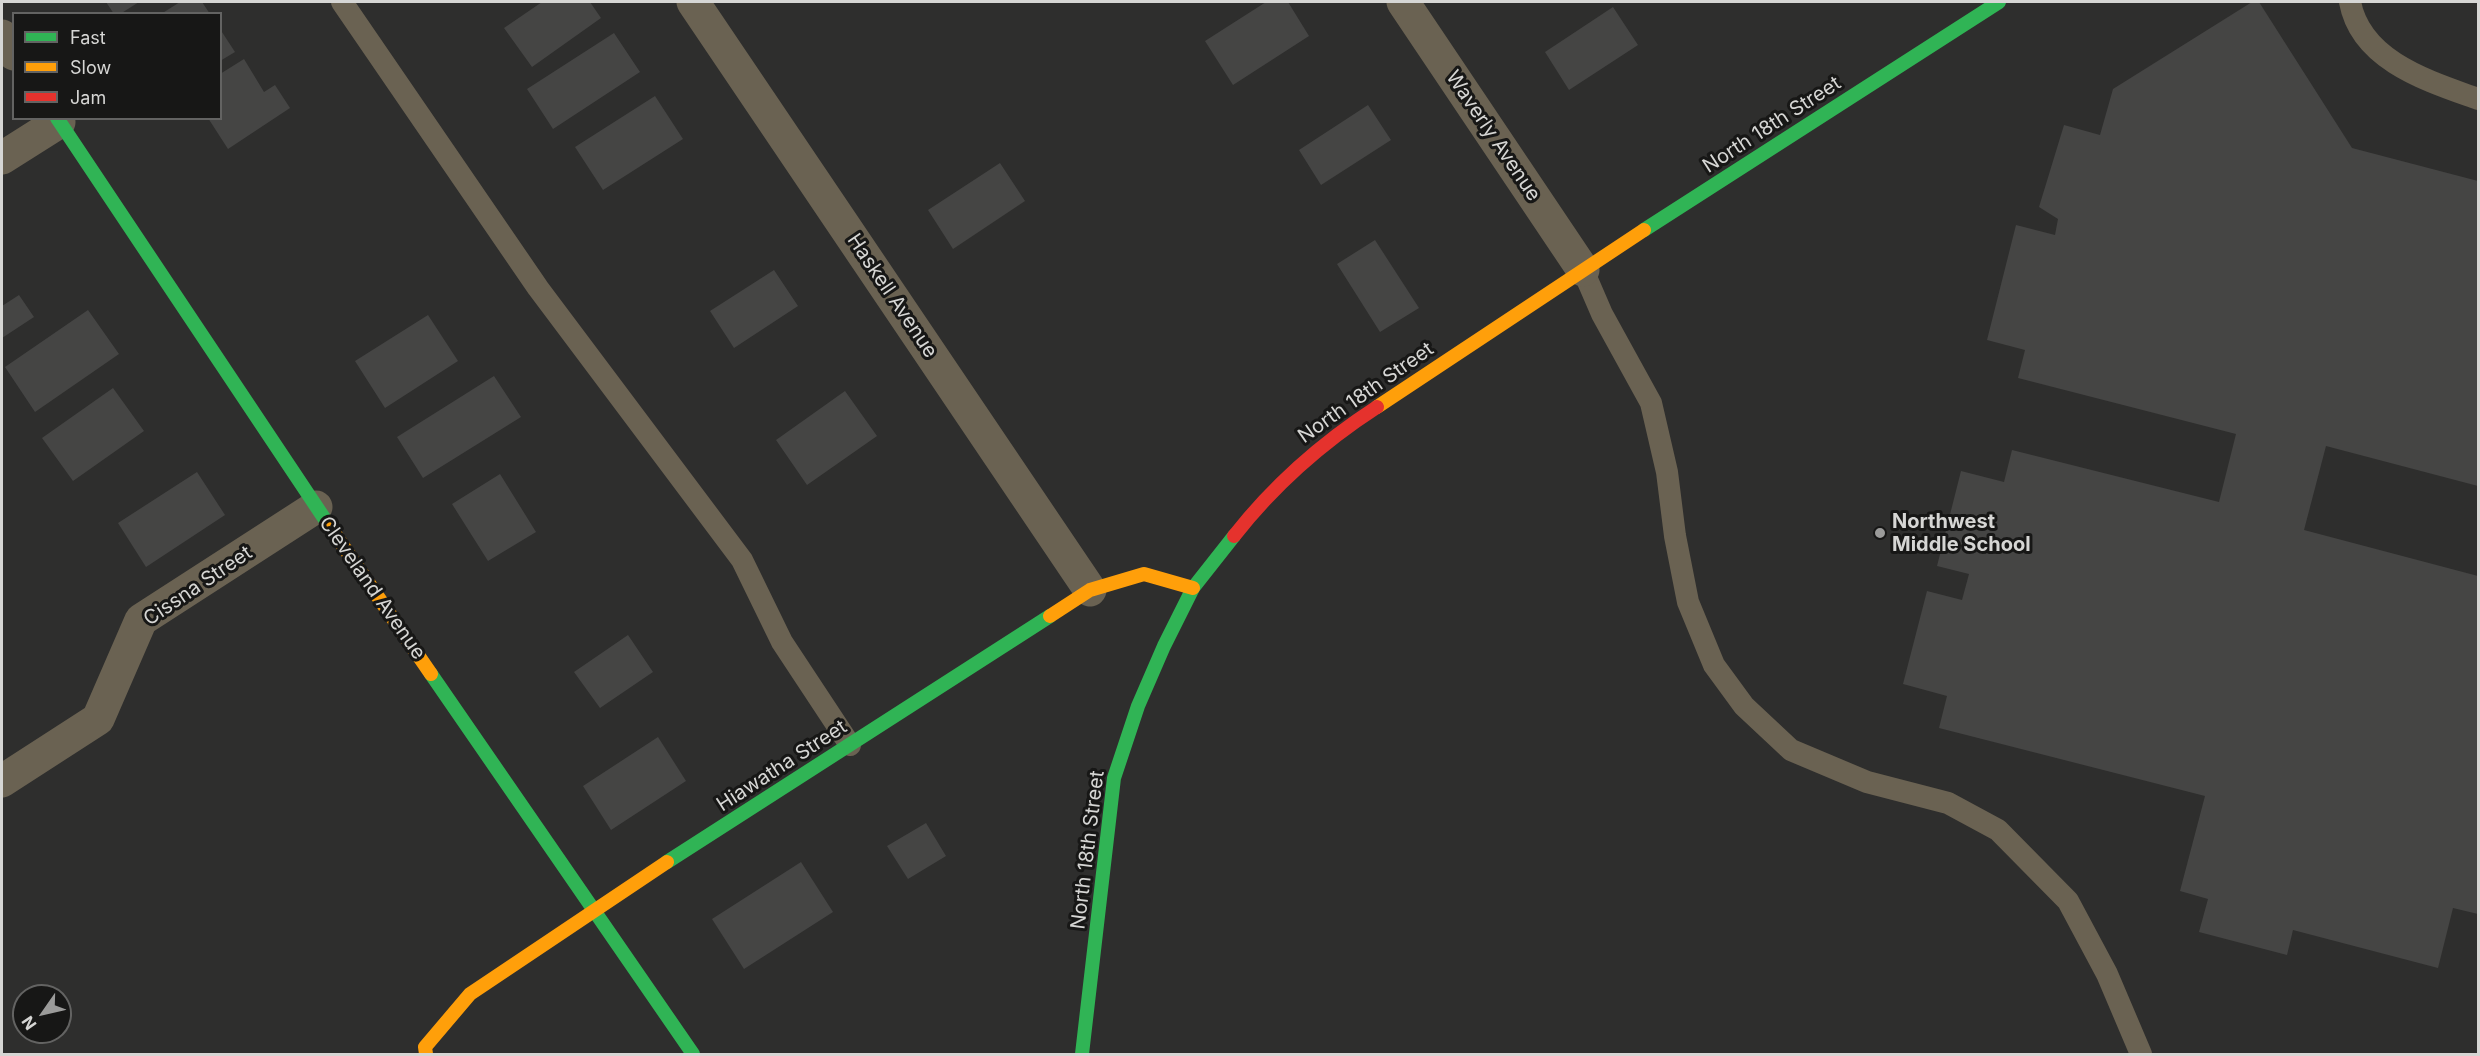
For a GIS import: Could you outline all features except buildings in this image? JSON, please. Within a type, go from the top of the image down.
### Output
[{"type":"street","name":"Haskell Avenue","points":[[693,2],[1090,590]]},
{"type":"street","name":"Waverly Avenue","points":[[1403,2],[1583,270]]},
{"type":"street","name":"North 18th Street","points":[[1083,1054],[1114,778],[1137,706],[1193,588],[1261,502],[1336,433],[1583,270],[1999,2]]},
{"type":"street","points":[[2,36],[12,51]]},
{"type":"street","points":[[2,158],[58,120]]},
{"type":"street","name":"Cleveland Avenue","points":[[58,120],[316,507],[693,1054]]},
{"type":"street","name":"Cissna Street","points":[[2,781],[98,719],[141,620],[316,507]]},
{"type":"street","name":"Hiawatha Street","points":[[426,1054],[425,1047],[470,994],[595,909],[1090,590],[1144,574],[1193,588]]},
{"type":"lane","points":[[342,2],[538,288],[742,561],[782,642],[850,745]]},
{"type":"lane","points":[[2350,2],[2354,22],[2388,60],[2431,82],[2478,99]]},
{"type":"lane","points":[[1583,270],[1602,314],[1651,403],[1667,472],[1675,536],[1688,602],[1714,665],[1744,706],[1791,750],[1867,782],[1948,803],[1998,830],[2068,901],[2107,974],[2141,1054]]},
{"type":"traffic: fast","points":[[1644,230],[1999,2]]},
{"type":"traffic: fast","points":[[58,120],[328,524]]},
{"type":"traffic: fast","points":[[1082,1054],[1114,778],[1138,706],[1164,646],[1193,588],[1234,536]]},
{"type":"traffic: fast","points":[[667,862],[1050,616]]},
{"type":"traffic: fast","points":[[431,674],[693,1054]]},
{"type":"traffic: slow","points":[[1377,407],[1644,230]]},
{"type":"traffic: slow","points":[[328,524],[431,674]]},
{"type":"traffic: slow","points":[[1050,616],[1090,590],[1144,574],[1193,588]]},
{"type":"traffic: slow","points":[[426,1054],[425,1047],[470,994],[667,862]]},
{"type":"traffic: jam","points":[[1234,536],[1249,517],[1300,466],[1357,420],[1377,407]]},
{"type":"place","name":"Northwest Middle School","points":[[1880,533]]}]
